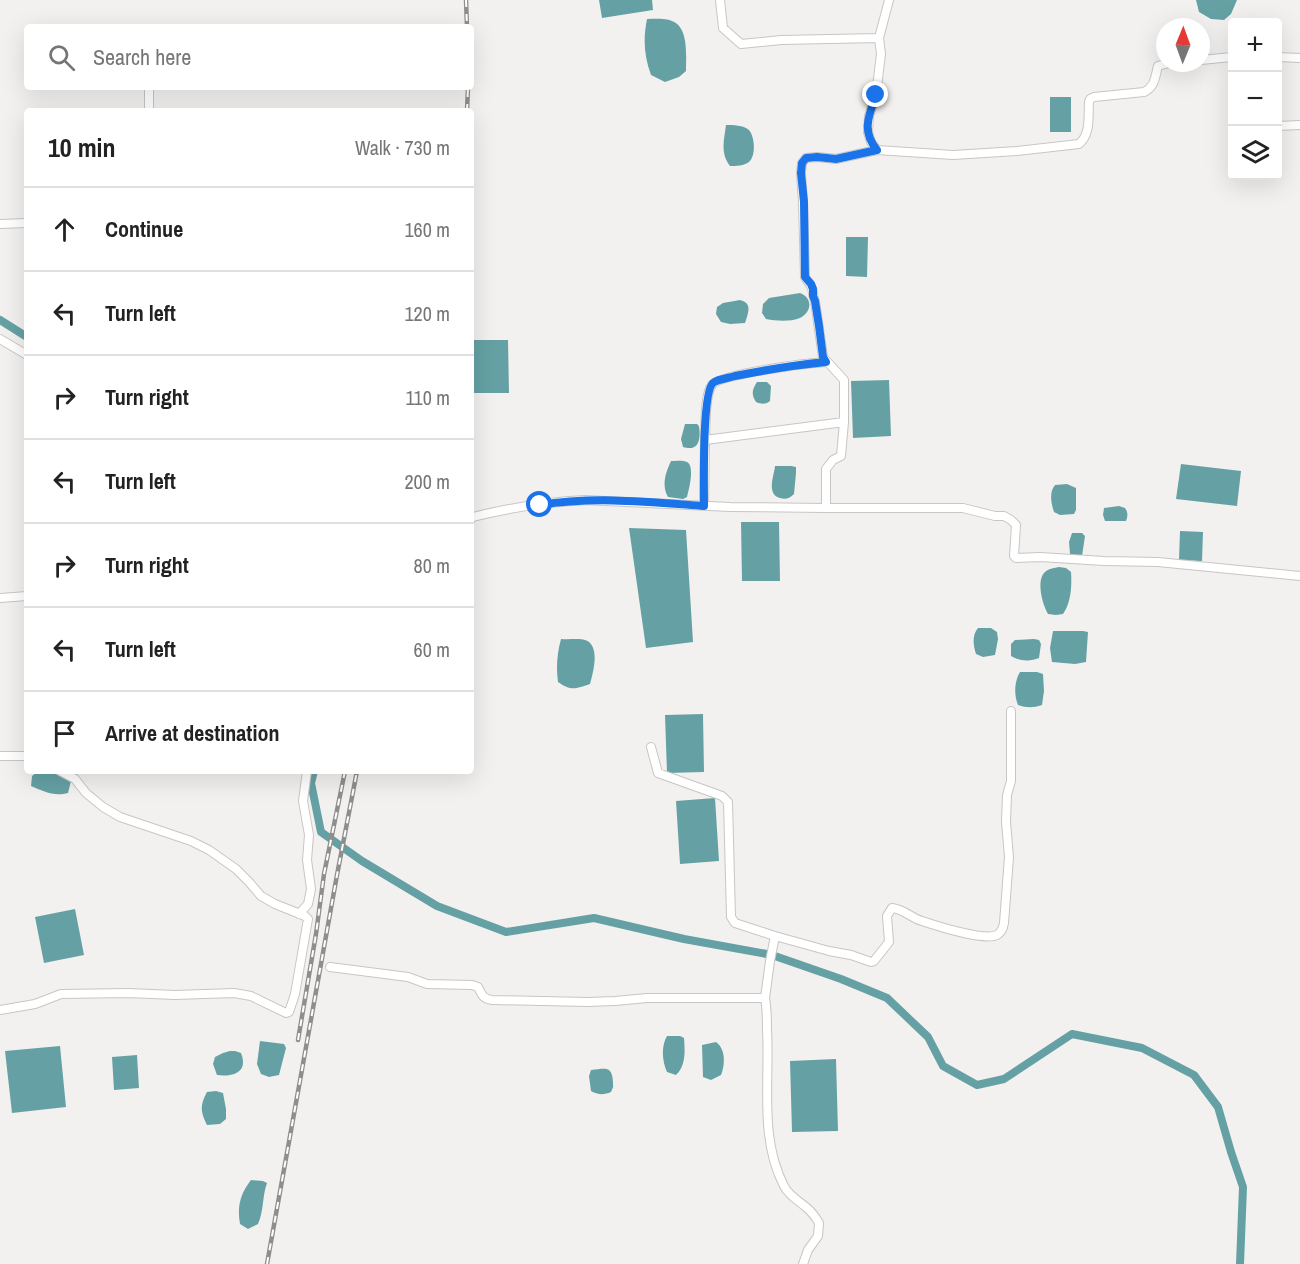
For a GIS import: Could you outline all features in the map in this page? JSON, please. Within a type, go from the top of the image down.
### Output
[{"type":"street","points":[[720,0],[723,28],[741,44],[781,40],[879,38]]},
{"type":"street","points":[[877,150],[868,132],[868,116],[876,95],[881,54],[879,38],[889,0]]},
{"type":"street","points":[[1210,59],[1228,57]]},
{"type":"street","points":[[1282,57],[1300,58]]},
{"type":"street","points":[[826,508],[826,469],[833,460],[841,456],[844,380],[823,357],[813,289],[805,277],[802,163],[806,158],[836,159],[877,150],[952,155],[1079,144],[1085,139],[1088,129],[1090,99],[1144,92],[1154,83],[1157,72]]},
{"type":"street","points":[[149,90],[149,108]]},
{"type":"street","points":[[1282,126],[1300,125]]},
{"type":"street","points":[[0,224],[24,223]]},
{"type":"street","points":[[0,339],[24,353]]},
{"type":"street","points":[[704,506],[707,400],[714,383],[765,370],[826,362]]},
{"type":"street","points":[[705,440],[844,422]]},
{"type":"street","points":[[474,517],[573,501],[704,506],[963,508],[1004,516],[1011,520],[1016,525],[1014,556],[1016,558],[1158,562],[1300,576]]},
{"type":"street","points":[[0,598],[24,596]]},
{"type":"street","points":[[651,747],[658,773],[722,796],[728,802],[731,917],[735,923],[774,939],[851,955],[871,962],[889,942],[887,916],[892,908],[907,912],[919,921],[966,933],[995,936],[1002,931],[1005,923],[1009,857],[1006,822],[1007,795],[1011,781],[1011,711]]},
{"type":"street","points":[[0,756],[24,756]]},
{"type":"street","points":[[0,1010],[35,1004],[61,994],[234,993],[251,996],[283,1012],[289,1012],[295,994],[308,919],[261,896],[236,869],[209,850],[191,841],[120,817],[86,793],[75,779],[66,774]]},
{"type":"street","points":[[299,914],[308,904],[311,889],[307,860],[309,835],[303,801],[307,774]]},
{"type":"street","points":[[774,939],[765,998],[768,1054],[767,1117],[776,1166],[789,1194],[810,1210],[819,1222],[818,1236],[808,1250],[803,1264]]},
{"type":"street","points":[[330,967],[408,977],[427,984],[472,985],[478,987],[482,997],[492,1000],[586,1002],[647,998],[765,998]]},
{"type":"water","points":[[599,0],[652,0],[653,10],[602,18]]},
{"type":"water","points":[[1196,0],[1237,0],[1231,14],[1224,20],[1211,19],[1199,12]]},
{"type":"water","points":[[647,19],[669,20],[681,29],[686,50],[686,71],[679,77],[665,82],[651,75],[645,47]]},
{"type":"water","points":[[1050,97],[1071,97],[1071,132],[1050,132]]},
{"type":"water","points":[[726,125],[744,127],[751,133],[754,151],[747,163],[730,166],[727,161],[724,146]]},
{"type":"water","points":[[846,237],[868,237],[867,277],[846,276]]},
{"type":"water","points":[[800,293],[807,298],[809,309],[800,318],[787,321],[766,319],[762,313],[763,304],[769,298]]},
{"type":"water","points":[[740,300],[748,306],[745,323],[721,322],[716,314],[717,307],[723,303]]},
{"type":"water","points":[[474,340],[508,340],[509,393],[474,393]]},
{"type":"water","points":[[889,380],[891,436],[853,438],[851,381]]},
{"type":"water","points":[[757,382],[767,382],[771,386],[770,401],[765,404],[756,402],[753,397]]},
{"type":"water","points":[[685,424],[699,426],[699,440],[693,448],[683,447],[681,439]]},
{"type":"water","points":[[671,461],[685,461],[691,468],[687,497],[683,499],[668,497],[666,492],[665,479]]},
{"type":"water","points":[[1181,464],[1241,471],[1237,506],[1176,499]]},
{"type":"water","points":[[775,466],[796,467],[794,494],[789,498],[780,498],[773,493]]},
{"type":"water","points":[[1067,484],[1076,488],[1076,510],[1074,514],[1060,515],[1054,512],[1051,494],[1055,485]]},
{"type":"water","points":[[1119,506],[1127,511],[1126,521],[1105,521],[1104,508]]},
{"type":"water","points":[[741,522],[779,522],[780,581],[742,581]]},
{"type":"water","points":[[629,528],[686,530],[693,642],[646,648]]},
{"type":"water","points":[[1180,531],[1203,532],[1202,561],[1179,560]]},
{"type":"water","points":[[1072,533],[1082,533],[1085,536],[1082,556],[1077,557],[1070,554],[1069,542]]},
{"type":"water","points":[[1059,567],[1071,572],[1069,600],[1063,614],[1048,614],[1040,586],[1042,576],[1050,569]]},
{"type":"water","points":[[978,628],[991,628],[997,632],[995,655],[983,657],[976,654],[974,640]]},
{"type":"water","points":[[1053,631],[1088,632],[1086,662],[1075,664],[1052,662],[1050,648]]},
{"type":"water","points":[[561,639],[585,640],[593,647],[595,660],[590,684],[573,688],[558,682],[557,660]]},
{"type":"water","points":[[1015,640],[1039,640],[1041,644],[1039,658],[1025,660],[1011,656],[1011,644]]},
{"type":"water","points":[[1020,672],[1043,674],[1042,705],[1024,707],[1018,705],[1015,688]]},
{"type":"water","points":[[703,714],[704,772],[667,773],[665,715]]},
{"type":"water","points":[[34,774],[64,775],[71,781],[68,793],[53,794],[31,786]]},
{"type":"water","points":[[715,798],[719,861],[680,864],[676,801]]},
{"type":"water","points":[[75,909],[84,955],[44,963],[35,917]]},
{"type":"water","points":[[667,1036],[684,1038],[683,1063],[676,1075],[667,1072],[664,1063],[663,1049]]},
{"type":"water","points":[[260,1041],[284,1044],[286,1048],[279,1075],[269,1077],[261,1074],[257,1064]]},
{"type":"water","points":[[716,1042],[722,1049],[723,1067],[721,1075],[711,1080],[703,1077],[702,1045]]},
{"type":"water","points":[[60,1046],[66,1107],[12,1113],[5,1051]]},
{"type":"water","points":[[230,1051],[241,1053],[243,1065],[241,1069],[233,1074],[217,1075],[213,1064],[215,1057]]},
{"type":"water","points":[[137,1055],[139,1088],[114,1090],[112,1057]]},
{"type":"water","points":[[836,1059],[838,1131],[792,1132],[790,1061]]},
{"type":"water","points":[[591,1070],[609,1070],[613,1082],[611,1092],[601,1094],[591,1091],[589,1076]]},
{"type":"water","points":[[207,1092],[223,1093],[226,1119],[220,1124],[207,1125],[202,1112],[203,1101]]},
{"type":"water","points":[[251,1180],[267,1183],[258,1224],[248,1229],[240,1224],[239,1212],[244,1190]]},
{"type":"waterway","points":[[0,320],[24,335]]},
{"type":"waterway","points":[[313,774],[311,783],[321,832],[362,861],[437,906],[506,932],[594,918],[684,939],[772,955],[887,998],[928,1037],[943,1066],[977,1085],[1004,1079],[1072,1034],[1142,1048],[1194,1075],[1218,1107],[1243,1187],[1240,1264]]},
{"type":"railway","points":[[466,0],[467,24]]},
{"type":"railway","points":[[467,108],[468,90]]},
{"type":"railway","points":[[298,1040],[324,874],[344,774]]},
{"type":"railway","points":[[267,1264],[356,774]]},
{"type":"route","points":[[540,505],[585,500],[704,506],[707,400],[714,383],[765,370],[826,362],[823,357],[813,289],[805,277],[802,163],[806,158],[836,159],[877,150],[868,132],[868,116],[876,95]]}]
